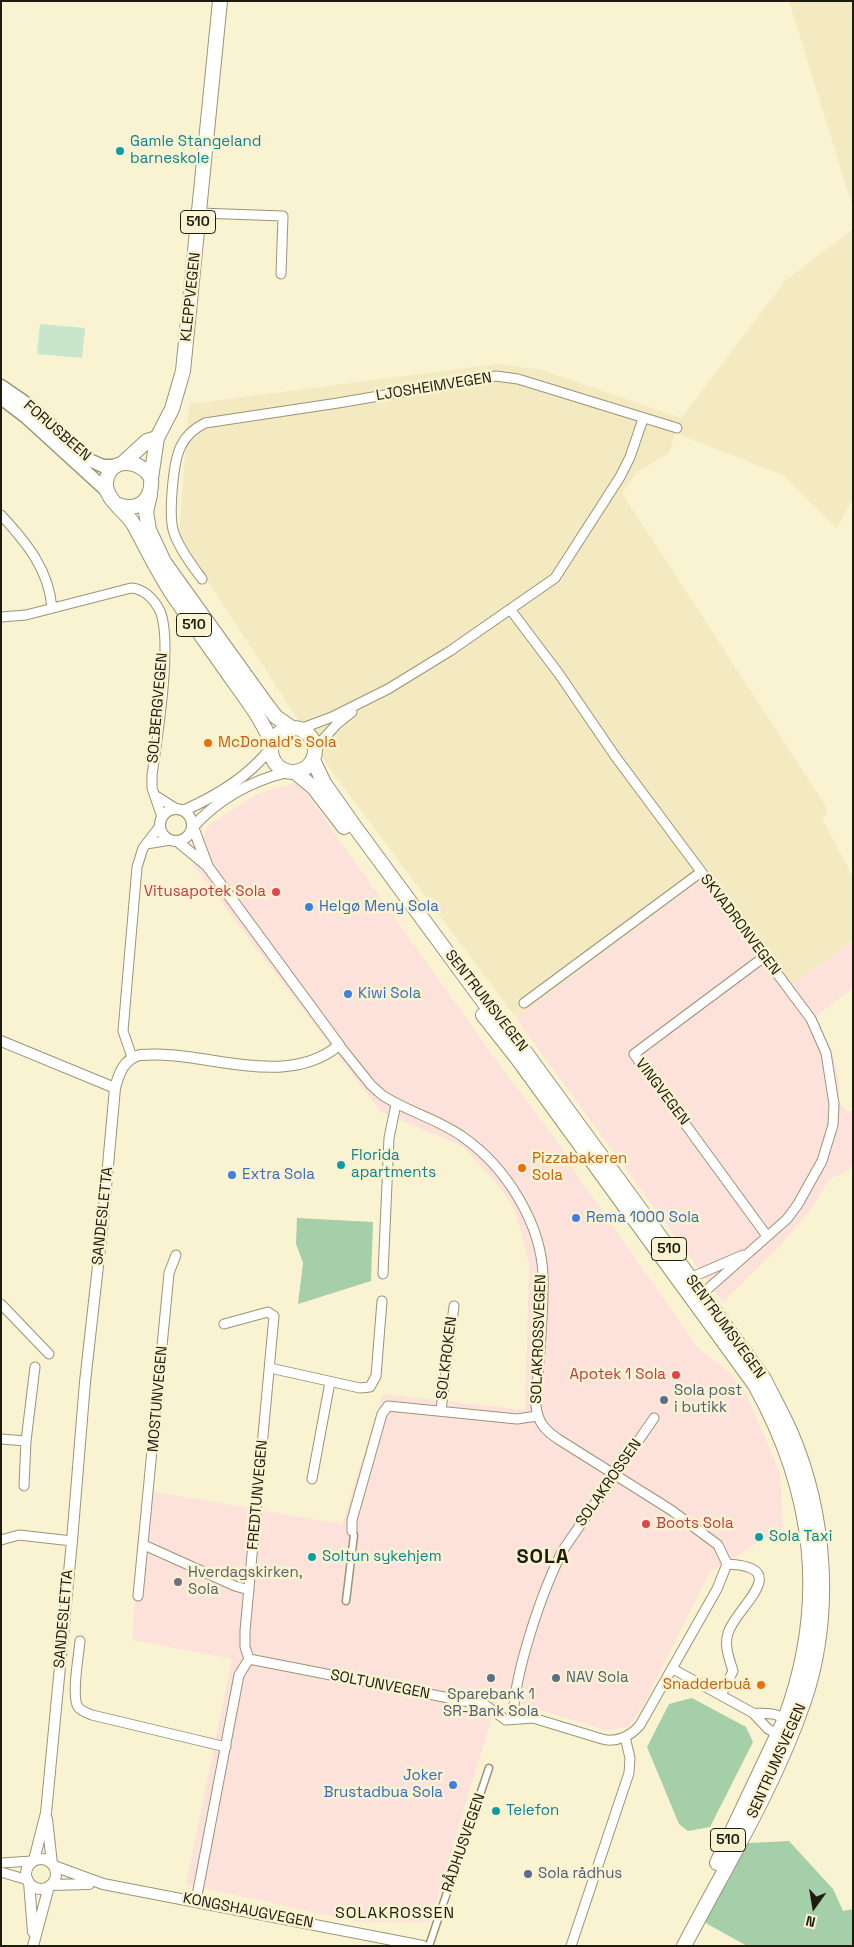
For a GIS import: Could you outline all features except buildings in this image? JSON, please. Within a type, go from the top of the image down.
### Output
[{"type":"main road","name":"KLEPPVEGEN","points":[[151,478],[157,438],[172,409],[183,371],[220,1]]},
{"type":"main road","name":"FORUSBEEN","points":[[1,386],[30,406],[87,459],[103,466],[120,464]]},
{"type":"main road","name":"FORUSBEEN","points":[[1,398],[26,417],[107,491]]},
{"type":"main road","points":[[107,491],[108,476],[147,441],[157,438]]},
{"type":"main road","points":[[120,464],[131,462],[141,465],[151,478]]},
{"type":"main road","name":"510","points":[[150,495],[151,478]]},
{"type":"main road","name":"510","points":[[107,491],[112,501],[119,505]]},
{"type":"main road","points":[[119,505],[134,507],[142,504],[150,495]]},
{"type":"main road","name":"SENTRUMSVEGEN","points":[[150,495],[146,512],[149,530],[164,562],[276,717],[310,736],[324,783],[494,1016],[512,1034],[690,1278],[695,1294]]},
{"type":"main road","name":"SENTRUMSVEGEN","points":[[119,505],[133,524],[155,567],[176,600],[260,719],[271,746],[271,754],[276,765],[291,772],[320,796],[695,1294],[756,1385],[782,1438],[801,1495],[809,1549],[810,1623],[789,1725],[765,1792],[684,1946]]},
{"type":"main road","points":[[271,746],[279,732],[296,728]]},
{"type":"main road","points":[[291,772],[302,770],[314,754]]},
{"type":"main road","name":"SENTRUMSVEGEN","points":[[678,1946],[778,1734],[789,1725]]},
{"type":"street","points":[[199,213],[283,216],[281,274]]},
{"type":"street","name":"LJOSHEIMVEGEN","points":[[202,579],[182,550],[173,532],[171,518],[178,453],[190,433],[199,426],[213,420],[338,403],[496,376],[518,379],[677,428]]},
{"type":"street","points":[[314,754],[337,724],[364,702],[450,651],[555,578],[620,477],[630,457],[643,419]]},
{"type":"street","points":[[1,515],[22,538],[46,576],[52,608]]},
{"type":"street","name":"SOLBERGVEGEN","points":[[1,617],[26,615],[131,588],[147,593],[160,611],[164,634],[163,678],[152,775],[152,788],[156,796],[161,822]]},
{"type":"street","name":"SKVADRONVEGEN","points":[[510,609],[701,872],[811,1019],[826,1053],[834,1104],[833,1125],[822,1161],[798,1204],[787,1219],[743,1255],[727,1273],[695,1294]]},
{"type":"street","points":[[296,728],[364,702]]},
{"type":"street","points":[[156,796],[180,809],[190,814],[208,867],[339,1045],[319,1058],[289,1066],[275,1067],[148,1054],[132,1057],[122,1031],[138,858],[170,810],[180,809],[210,799],[257,766],[271,746]]},
{"type":"street","points":[[146,844],[184,839],[206,812],[244,787],[263,778],[291,772]]},
{"type":"street","points":[[161,822],[164,835],[208,867]]},
{"type":"street","points":[[524,1003],[701,872]]},
{"type":"street","name":"VINGVEGEN","points":[[764,957],[634,1054],[767,1236]]},
{"type":"street","points":[[1,1041],[114,1088]]},
{"type":"street","name":"SOLAKROSSVEGEN","points":[[339,1045],[371,1086],[396,1104],[446,1127],[481,1151],[500,1172],[526,1213],[539,1248],[543,1277],[537,1416],[546,1431],[671,1510],[718,1546],[726,1564]]},
{"type":"street","name":"SANDESLETTA","points":[[33,1943],[26,1872],[33,1861],[46,1813],[85,1382],[111,1141],[114,1088],[122,1069],[132,1057]]},
{"type":"street","points":[[383,1274],[388,1138],[396,1104]]},
{"type":"street","name":"MOSTUNVEGEN","points":[[138,1596],[169,1274],[176,1255]]},
{"type":"street","name":"SKVADRONVEGEN","points":[[690,1278],[743,1255]]},
{"type":"street","points":[[270,1368],[360,1388],[370,1387],[376,1376],[382,1301]]},
{"type":"street","points":[[1,1304],[49,1354]]},
{"type":"street","name":"SOLKROKEN","points":[[441,1410],[454,1306]]},
{"type":"street","name":"FREDTUNVEGEN","points":[[224,1324],[268,1312],[272,1313],[274,1319],[249,1590],[245,1647],[249,1659]]},
{"type":"street","points":[[24,1486],[26,1441],[35,1367]]},
{"type":"street","points":[[312,1479],[330,1382]]},
{"type":"street","name":"SOLKROKEN","points":[[352,1531],[352,1520],[379,1424],[382,1414],[388,1406],[517,1419],[537,1416]]},
{"type":"street","name":"SOLAKROSSEN","points":[[510,1719],[531,1634],[554,1567],[563,1550],[614,1474],[654,1418]]},
{"type":"street","points":[[1,1439],[26,1441]]},
{"type":"street","points":[[346,1601],[354,1536],[352,1531]]},
{"type":"street","points":[[1,1540],[19,1535],[72,1541]]},
{"type":"street","points":[[144,1545],[235,1586],[249,1590]]},
{"type":"street","points":[[510,1719],[522,1717],[541,1720],[607,1740],[624,1737],[640,1725],[720,1582],[726,1564],[745,1566],[753,1570],[759,1577],[760,1585],[732,1623],[727,1634],[727,1650],[733,1671],[721,1695]]},
{"type":"street","points":[[80,1640],[76,1696],[77,1706],[81,1710],[92,1715],[226,1746]]},
{"type":"street","points":[[196,1901],[239,1675],[249,1659]]},
{"type":"street","name":"SOLTUNVEGEN","points":[[249,1659],[485,1705],[510,1719]]},
{"type":"street","points":[[673,1669],[753,1713],[768,1729],[778,1734]]},
{"type":"street","points":[[753,1713],[775,1715],[789,1725]]},
{"type":"street","points":[[570,1946],[629,1773],[630,1758],[624,1737]]},
{"type":"street","name":"RÅDHUSVEGEN","points":[[429,1946],[490,1768]]},
{"type":"street","name":"SANDESLETTA","points":[[33,1943],[50,1886],[55,1878],[46,1813]]},
{"type":"street","points":[[1,1863],[44,1859],[53,1865]]},
{"type":"street","name":"KONGSHAUGVEGEN","points":[[53,1865],[103,1884],[423,1946]]},
{"type":"street","points":[[1,1872],[28,1881],[36,1888],[50,1886]]},
{"type":"street","name":"KONGSHAUGVEGEN","points":[[50,1886],[103,1884]]},
{"type":"shaded area","points":[[789,1],[853,1],[853,209]]},
{"type":"shaded area","points":[[853,229],[853,499],[837,528],[782,475],[675,433],[669,453],[637,472],[622,493],[825,805],[827,813],[822,818],[853,877],[853,940],[789,987],[699,881],[516,1018],[332,772],[179,537],[189,404],[498,364],[542,370],[681,418],[785,281]]},
{"type":"shaded area","points":[[298,782],[504,1071],[566,1153],[563,1155],[698,1348],[730,1373],[746,1393],[780,1473],[783,1527],[710,1572],[643,1705],[628,1727],[606,1730],[498,1697],[430,1922],[357,1922],[186,1884],[232,1659],[132,1640],[143,1490],[342,1524],[383,1394],[525,1410],[529,1264],[515,1210],[500,1187],[462,1146],[381,1112],[193,865],[208,826],[257,794]]},
{"type":"shaded area","points":[[699,881],[789,987],[853,940],[853,988],[816,1016],[833,1054],[839,1079],[839,1102],[846,1111],[853,1111],[853,1165],[845,1173],[830,1178],[813,1206],[781,1245],[723,1302],[516,1018]]},
{"type":"green space","points":[[40,324],[85,328],[82,358],[37,354]]},
{"type":"green space","points":[[297,1218],[373,1222],[371,1281],[298,1304],[303,1263],[296,1244]]},
{"type":"green space","points":[[692,1698],[746,1727],[753,1742],[710,1827],[688,1831],[679,1824],[647,1747],[669,1704]]},
{"type":"green space","points":[[789,1841],[833,1889],[843,1911],[853,1909],[853,1946],[747,1946],[704,1922],[724,1880],[748,1843]]},
{"type":"place","name":"Gamle Stangeland barneskole","points":[[120,151]]},
{"type":"place","name":"McDonald's Sola","points":[[208,743]]},
{"type":"place","name":"Vitusapotek Sola","points":[[276,892]]},
{"type":"place","name":"Helgø Meny Sola","points":[[309,907]]},
{"type":"place","name":"Kiwi Sola","points":[[348,994]]},
{"type":"place","name":"Florida apartments","points":[[341,1165]]},
{"type":"place","name":"Pizzabakeren Sola","points":[[522,1168]]},
{"type":"place","name":"Extra Sola","points":[[232,1175]]},
{"type":"place","name":"Rema 1000 Sola","points":[[576,1218]]},
{"type":"place","name":"Apotek 1 Sola","points":[[676,1375]]},
{"type":"place","name":"Sola post i butikk","points":[[664,1400]]},
{"type":"place","name":"Boots Sola","points":[[646,1524]]},
{"type":"place","name":"Sola Taxi","points":[[759,1537]]},
{"type":"place","name":"Soltun sykehjem","points":[[312,1557]]},
{"type":"place","name":"Hverdagskirken, Sola","points":[[178,1582]]},
{"type":"place","name":"Sparebank 1 SR-Bank Sola","points":[[491,1678]]},
{"type":"place","name":"NAV Sola","points":[[556,1678]]},
{"type":"place","name":"Snadderbuå","points":[[761,1685]]},
{"type":"place","name":"Joker Brustadbua Sola","points":[[453,1785]]},
{"type":"place","name":"Telefon","points":[[496,1811]]},
{"type":"place","name":"Sola rådhus","points":[[528,1874]]},
{"type":"district","name":"SOLA","points":[[543,1558]]},
{"type":"district","name":"SOLAKROSSEN","points":[[395,1914]]}]
